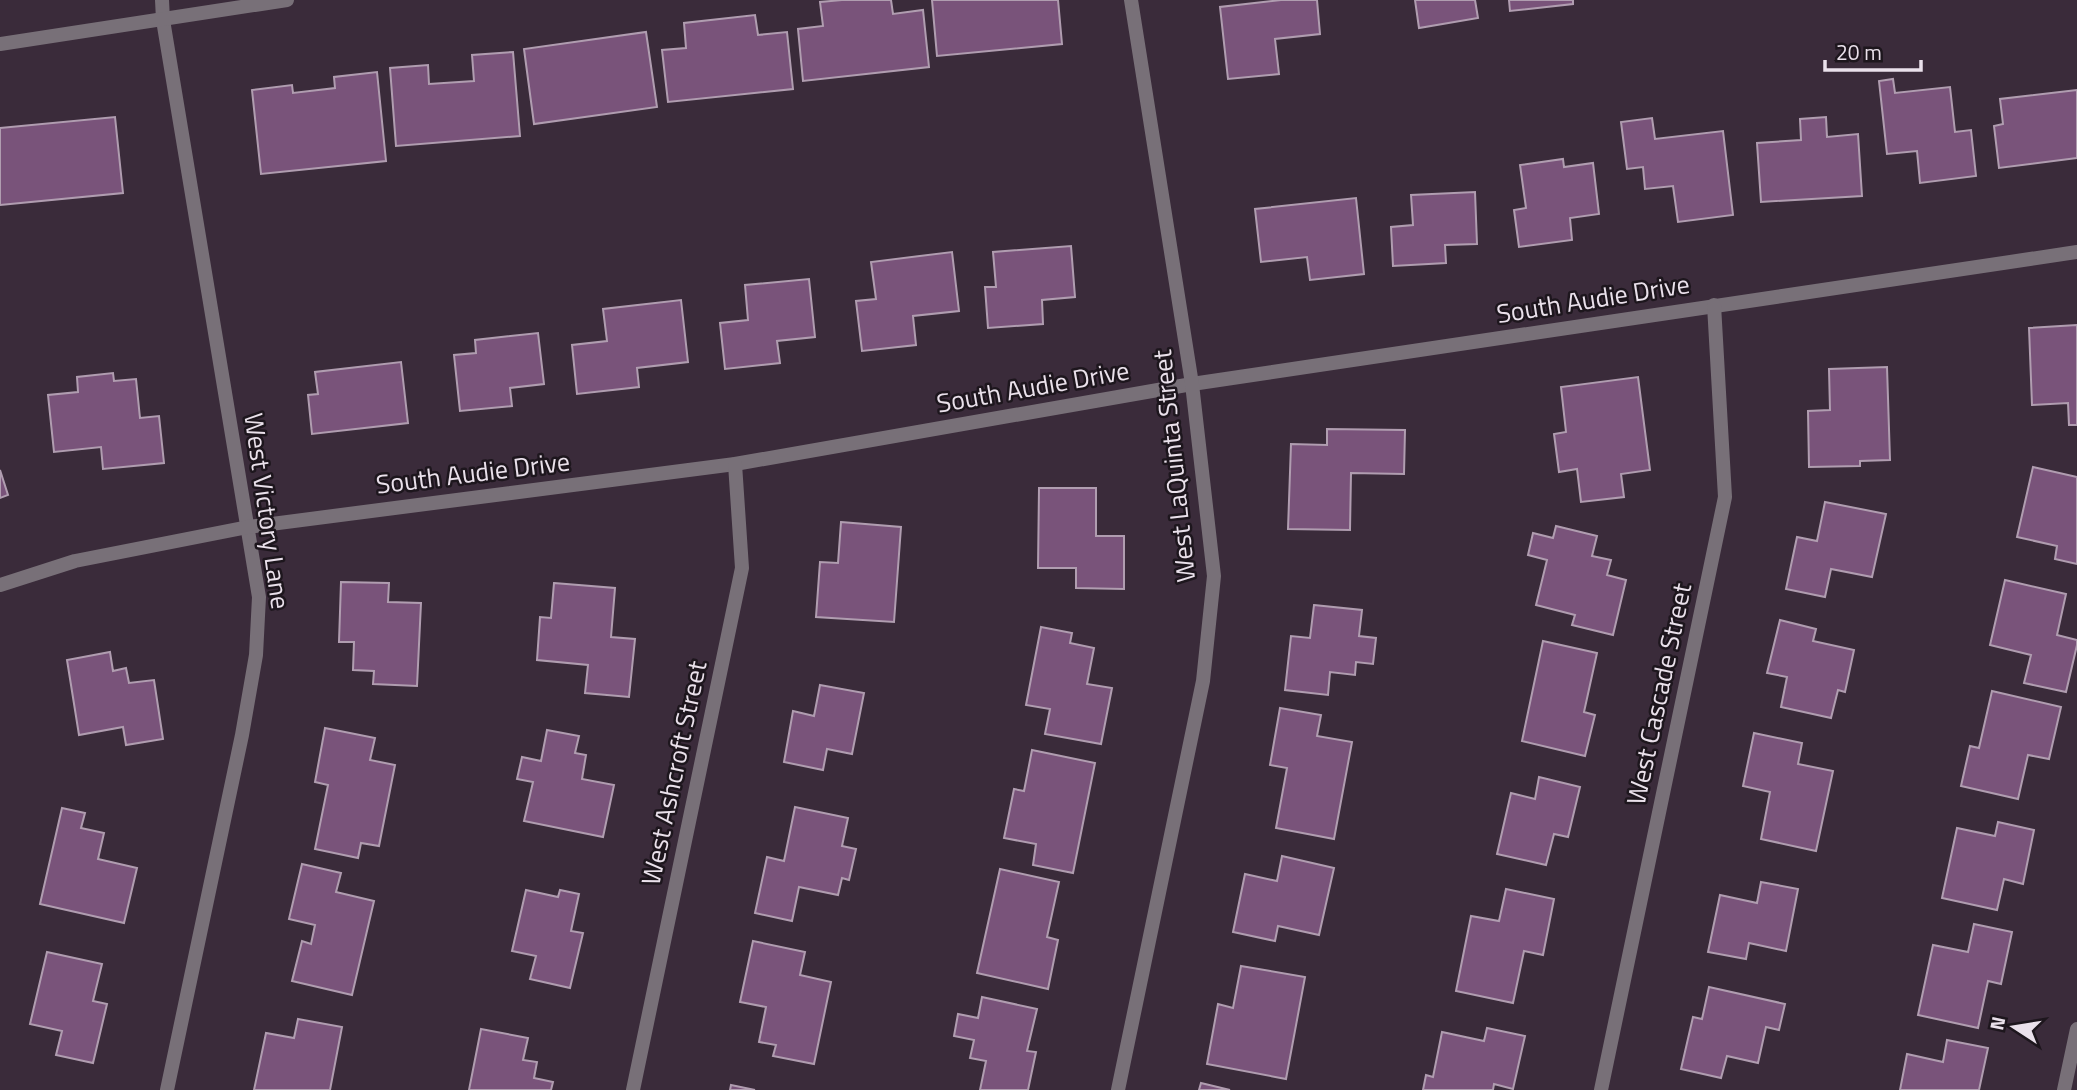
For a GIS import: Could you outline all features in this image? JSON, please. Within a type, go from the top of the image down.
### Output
[{"type":"street","name":"West Victory Lane","points":[[162,0],[163,20],[259,597],[256,655],[242,735],[167,1090]]},
{"type":"street","points":[[0,44],[287,0]]},
{"type":"street","name":"West LaQuinta Street","points":[[1118,1090],[1205,668],[1214,576],[1192,384],[1131,0]]},
{"type":"street","name":"South Audie Drive","points":[[0,585],[75,561],[248,527],[735,464],[1192,384],[2077,251]]},
{"type":"street","name":"West Cascade Street","points":[[1601,1090],[1725,497],[1714,305]]},
{"type":"street","name":"West Ashcroft Street","points":[[633,1090],[742,568],[735,464]]},
{"type":"street","points":[[2064,1090],[2077,1029]]},
{"type":"building","points":[[891,0],[893,14],[923,10],[929,67],[803,81],[798,29],[823,26],[820,2]]},
{"type":"building","points":[[932,0],[1058,0],[1062,44],[937,56]]},
{"type":"building","points":[[1281,0],[1317,0],[1320,34],[1275,39],[1279,74],[1228,79],[1220,7]]},
{"type":"building","points":[[1415,0],[1475,0],[1478,18],[1419,28]]},
{"type":"building","points":[[1509,0],[1573,0],[1573,4],[1510,11]]},
{"type":"building","points":[[755,15],[758,35],[787,32],[793,89],[668,102],[662,50],[686,48],[684,23]]},
{"type":"building","points":[[646,32],[657,107],[534,124],[524,49]]},
{"type":"building","points":[[513,52],[520,136],[396,146],[390,68],[428,65],[429,84],[474,81],[472,55]]},
{"type":"building","points":[[377,72],[386,161],[261,174],[252,90],[292,85],[293,93],[335,88],[334,77]]},
{"type":"building","points":[[1893,79],[1895,93],[1950,87],[1955,132],[1971,130],[1976,176],[1920,183],[1917,151],[1887,154],[1879,81]]},
{"type":"building","points":[[2077,90],[2077,158],[1999,168],[1994,126],[2003,124],[2000,99]]},
{"type":"building","points":[[115,117],[123,193],[0,205],[0,128]]},
{"type":"building","points":[[1826,117],[1827,137],[1858,134],[1862,196],[1761,202],[1757,143],[1801,140],[1800,119]]},
{"type":"building","points":[[1652,118],[1655,139],[1723,131],[1733,215],[1678,222],[1673,186],[1645,189],[1643,167],[1627,169],[1621,122]]},
{"type":"building","points":[[1563,159],[1564,167],[1593,163],[1599,214],[1570,218],[1572,240],[1519,247],[1514,210],[1526,208],[1520,165]]},
{"type":"building","points":[[1475,192],[1477,244],[1445,245],[1446,263],[1393,266],[1391,227],[1413,225],[1411,195]]},
{"type":"building","points":[[1356,198],[1364,274],[1310,280],[1307,257],[1261,262],[1255,209]]},
{"type":"building","points":[[1071,246],[1075,297],[1042,300],[1043,324],[988,328],[985,287],[996,287],[993,252]]},
{"type":"building","points":[[952,252],[959,311],[913,316],[916,345],[862,351],[856,301],[876,299],[871,262]]},
{"type":"building","points":[[809,279],[815,337],[777,341],[780,363],[725,369],[720,323],[748,320],[745,285]]},
{"type":"building","points":[[681,300],[688,362],[637,368],[639,387],[577,394],[572,345],[607,341],[603,309]]},
{"type":"building","points":[[2077,325],[2077,425],[2069,425],[2068,403],[2032,405],[2029,328]]},
{"type":"building","points":[[538,333],[544,384],[510,388],[512,406],[460,411],[454,355],[476,353],[475,340]]},
{"type":"building","points":[[401,362],[408,423],[312,434],[308,395],[318,394],[315,372]]},
{"type":"building","points":[[1887,367],[1890,460],[1860,461],[1860,466],[1809,467],[1808,411],[1830,410],[1829,369]]},
{"type":"building","points":[[113,373],[114,381],[136,379],[140,418],[159,416],[164,463],[103,469],[101,447],[54,452],[48,395],[78,392],[77,377]]},
{"type":"building","points":[[1638,377],[1650,470],[1621,474],[1624,497],[1581,502],[1577,469],[1559,472],[1554,434],[1566,432],[1561,387]]},
{"type":"building","points":[[1327,429],[1405,430],[1404,474],[1351,473],[1350,530],[1288,529],[1291,444],[1327,445]]},
{"type":"building","points":[[2033,467],[2077,477],[2077,564],[2055,559],[2057,546],[2017,537]]},
{"type":"building","points":[[0,470],[8,495],[0,498]]},
{"type":"building","points":[[1039,488],[1096,488],[1096,536],[1124,536],[1124,589],[1076,588],[1076,568],[1038,568]]},
{"type":"building","points":[[1825,502],[1886,514],[1872,577],[1831,569],[1825,597],[1786,589],[1797,537],[1817,541]]},
{"type":"building","points":[[841,522],[901,527],[894,622],[816,617],[820,562],[838,563]]},
{"type":"building","points":[[1556,526],[1597,536],[1592,556],[1611,560],[1607,575],[1626,580],[1613,635],[1572,625],[1575,615],[1536,605],[1547,560],[1528,555],[1533,533],[1553,538]]},
{"type":"building","points":[[2005,580],[2066,594],[2057,635],[2077,640],[2077,645],[2066,692],[2024,683],[2031,655],[1990,645]]},
{"type":"building","points":[[341,582],[389,583],[388,602],[421,603],[417,686],[373,684],[374,671],[353,670],[354,642],[339,642]]},
{"type":"building","points":[[554,583],[615,588],[611,637],[635,639],[629,697],[585,693],[588,665],[537,660],[540,617],[551,618]]},
{"type":"building","points":[[1314,605],[1362,610],[1359,636],[1376,638],[1373,664],[1356,662],[1355,675],[1330,672],[1328,695],[1285,690],[1291,636],[1310,638]]},
{"type":"building","points":[[1780,620],[1816,629],[1813,641],[1854,650],[1845,692],[1838,690],[1831,718],[1781,707],[1787,677],[1767,673]]},
{"type":"building","points":[[1041,627],[1072,633],[1070,643],[1094,648],[1087,684],[1112,688],[1101,744],[1045,734],[1050,709],[1026,705]]},
{"type":"building","points":[[1543,641],[1597,653],[1584,712],[1595,715],[1585,756],[1522,741]]},
{"type":"building","points":[[110,652],[113,671],[126,668],[129,683],[154,680],[163,739],[126,745],[123,727],[79,735],[67,660]]},
{"type":"building","points":[[820,685],[864,693],[852,754],[827,749],[823,770],[784,762],[793,711],[814,716]]},
{"type":"building","points":[[1992,691],[2061,707],[2049,759],[2028,755],[2018,799],[1961,786],[1970,746],[1979,748]]},
{"type":"building","points":[[1280,708],[1321,715],[1317,736],[1352,742],[1334,839],[1276,828],[1287,768],[1270,765]]},
{"type":"building","points":[[325,728],[375,738],[370,760],[395,765],[379,846],[361,843],[358,858],[315,849],[328,785],[315,782]]},
{"type":"building","points":[[547,730],[579,736],[575,753],[586,755],[582,779],[614,785],[603,837],[524,821],[533,782],[517,779],[522,757],[541,761]]},
{"type":"building","points":[[1754,733],[1802,743],[1798,764],[1833,771],[1816,851],[1761,839],[1770,792],[1743,786]]},
{"type":"building","points":[[1032,750],[1095,763],[1073,873],[1033,865],[1036,844],[1004,838],[1014,789],[1024,791]]},
{"type":"building","points":[[1539,777],[1580,787],[1568,837],[1554,834],[1546,865],[1497,854],[1511,793],[1535,799]]},
{"type":"building","points":[[795,807],[848,818],[842,846],[856,849],[849,880],[842,878],[838,895],[799,887],[792,921],[755,913],[767,857],[784,861]]},
{"type":"building","points":[[62,808],[85,813],[81,828],[104,833],[98,859],[137,868],[124,923],[40,904]]},
{"type":"building","points":[[1998,822],[2034,830],[2023,884],[2004,879],[1997,910],[1942,898],[1957,828],[1995,836]]},
{"type":"building","points":[[1282,856],[1334,868],[1319,935],[1278,926],[1275,941],[1233,932],[1245,874],[1277,881]]},
{"type":"building","points":[[302,864],[341,873],[336,892],[374,901],[352,995],[292,981],[302,941],[311,944],[315,925],[289,919]]},
{"type":"building","points":[[1000,869],[1059,882],[1047,937],[1058,940],[1048,989],[977,973]]},
{"type":"building","points":[[1761,882],[1798,889],[1786,951],[1749,943],[1746,959],[1708,952],[1720,895],[1757,903]]},
{"type":"building","points":[[1506,889],[1554,899],[1543,955],[1524,951],[1513,1003],[1456,991],[1471,916],[1499,921]]},
{"type":"building","points":[[526,890],[558,897],[560,890],[579,894],[571,931],[583,933],[570,988],[530,979],[536,956],[512,951]]},
{"type":"building","points":[[1974,924],[2012,932],[2001,984],[1988,981],[1978,1028],[1918,1015],[1933,945],[1968,952]]},
{"type":"building","points":[[753,941],[805,952],[800,975],[831,982],[814,1064],[773,1056],[776,1045],[759,1042],[766,1007],[740,1002]]},
{"type":"building","points":[[47,952],[102,964],[93,1001],[107,1004],[93,1063],[56,1055],[62,1031],[30,1024]]},
{"type":"building","points":[[1241,966],[1305,977],[1286,1079],[1207,1064],[1218,1004],[1233,1008]]},
{"type":"building","points":[[1709,987],[1785,1004],[1779,1030],[1766,1027],[1758,1063],[1727,1056],[1721,1078],[1681,1069],[1693,1017],[1702,1019]]},
{"type":"building","points":[[982,997],[1037,1009],[1027,1051],[1036,1052],[1028,1090],[980,1090],[986,1061],[970,1058],[974,1040],[954,1036],[958,1014],[978,1018]]},
{"type":"building","points":[[298,1019],[342,1027],[330,1090],[254,1090],[266,1033],[294,1038]]},
{"type":"building","points":[[1487,1028],[1525,1036],[1513,1089],[1494,1084],[1493,1090],[1423,1090],[1426,1075],[1433,1077],[1442,1032],[1484,1041]]},
{"type":"building","points":[[481,1029],[528,1038],[523,1060],[537,1062],[534,1078],[553,1082],[551,1090],[469,1090]]},
{"type":"building","points":[[1947,1040],[1988,1048],[1979,1090],[1900,1090],[1907,1054],[1943,1062]]},
{"type":"building","points":[[1201,1083],[1230,1090],[1199,1090]]},
{"type":"building","points":[[731,1085],[755,1090],[730,1090]]}]
